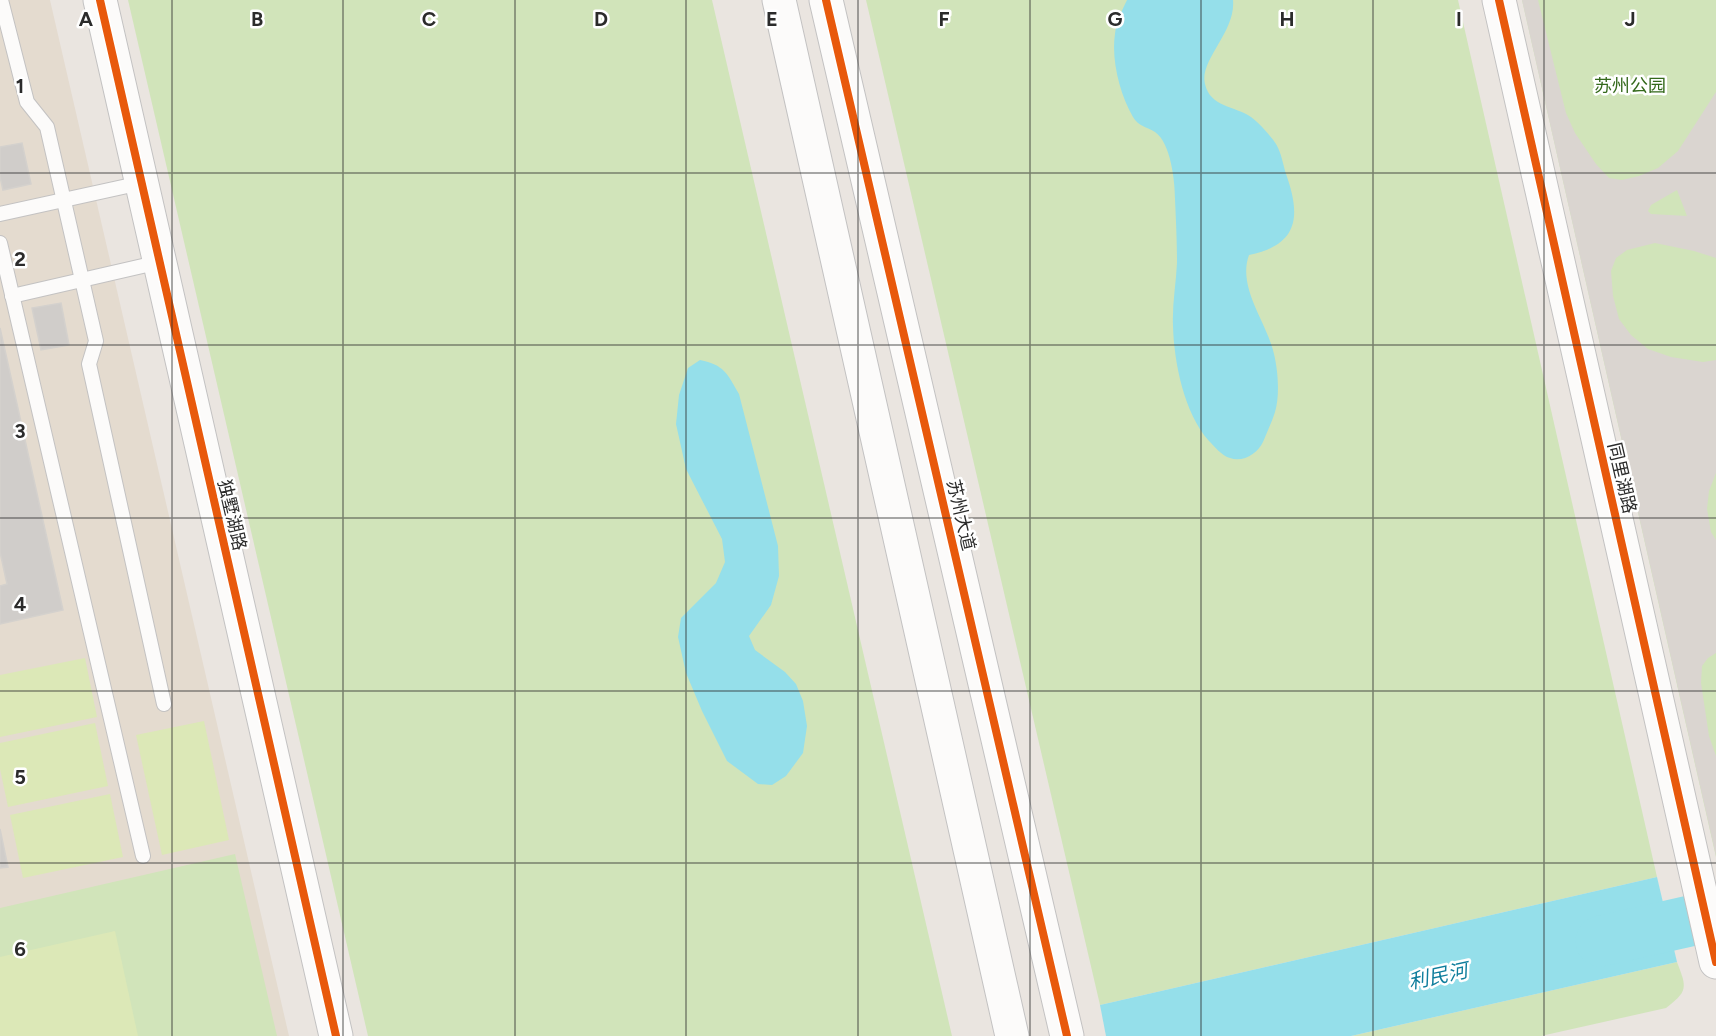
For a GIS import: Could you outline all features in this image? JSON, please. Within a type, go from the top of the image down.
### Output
[{"type":"street","name":"独墅湖路","points":[[100,0],[336,1036]]},
{"type":"street","points":[[778,0],[1012,1036]]},
{"type":"street","name":"苏州大道","points":[[826,0],[1067,1036]]},
{"type":"street","name":"同里湖路","points":[[1499,0],[1716,962]]},
{"type":"lane","points":[[2,0],[27,102],[47,127],[64,200],[96,341],[89,364],[164,704]]},
{"type":"lane","points":[[0,214],[142,183]]},
{"type":"lane","points":[[0,243],[143,856]]},
{"type":"lane","points":[[12,296],[160,262]]},
{"type":"shaded area","points":[[0,0],[50,0],[289,1036],[0,1036]]},
{"type":"shaded area","points":[[1522,0],[1538,0],[1566,113],[1575,133],[1596,164],[1609,178],[1622,180],[1658,168],[1678,151],[1716,92],[1716,258],[1655,243],[1627,250],[1616,258],[1611,271],[1613,296],[1619,319],[1631,335],[1648,349],[1671,357],[1703,362],[1716,360],[1716,473],[1709,491],[1707,509],[1711,532],[1716,540],[1716,653],[1702,666],[1701,683],[1709,736],[1716,756],[1716,856]],"holes":[[[1677,190],[1687,216],[1651,214],[1648,211],[1651,205]]]},
{"type":"green space","points":[[128,0],[712,0],[952,1036],[368,1036]]},
{"type":"green space","points":[[866,0],[1458,0],[1657,877],[1100,1005]]},
{"type":"green space","name":"苏州公园","points":[[1522,0],[1716,0],[1716,857]]},
{"type":"green space","points":[[85,658],[97,717],[0,737],[0,675]]},
{"type":"green space","points":[[204,721],[229,840],[162,855],[136,735]]},
{"type":"green space","points":[[95,723],[108,786],[8,807],[0,769],[0,743]]},
{"type":"green space","points":[[110,794],[123,857],[23,878],[10,815]]},
{"type":"green space","points":[[235,854],[277,1036],[0,1036],[0,908]]},
{"type":"green space","points":[[115,931],[138,1036],[0,1036],[0,957]]},
{"type":"green space","points":[[1677,962],[1684,988],[1682,993],[1666,1008],[1541,1036],[1351,1036]]},
{"type":"water","points":[[1127,0],[1233,0],[1229,23],[1207,65],[1205,84],[1208,92],[1218,102],[1245,113],[1271,137],[1279,151],[1291,189],[1294,215],[1287,236],[1266,250],[1249,255],[1246,267],[1254,305],[1274,354],[1278,391],[1275,412],[1263,442],[1254,453],[1245,458],[1227,457],[1209,441],[1193,416],[1178,371],[1173,326],[1177,263],[1173,173],[1165,145],[1155,132],[1135,120],[1124,98],[1118,77],[1114,55],[1115,34]]},
{"type":"water","points":[[700,360],[720,367],[739,394],[778,546],[779,576],[771,605],[749,636],[755,650],[785,672],[796,684],[803,701],[807,726],[803,753],[786,776],[772,785],[758,784],[727,761],[686,673],[678,637],[681,618],[716,583],[725,562],[722,539],[686,469],[676,424],[679,395],[688,368]]},
{"type":"water","points":[[1657,877],[1677,962],[1351,1036],[1106,1036],[1100,1005]]},
{"type":"building","points":[[22,143],[31,184],[3,190],[0,177],[0,147]]},
{"type":"building","points":[[61,303],[69,345],[41,350],[32,308]]},
{"type":"building","points":[[0,328],[63,610],[0,624],[0,586],[7,584],[0,552]]},
{"type":"building","points":[[0,829],[8,867],[0,868]]},
{"type":"waterway","name":"利民河","points":[[1601,941],[1716,915]]},
{"type":"cycle path","points":[[100,0],[336,1036]]},
{"type":"cycle path","points":[[826,0],[1067,1036]]},
{"type":"cycle path","points":[[1499,0],[1716,962]]}]
